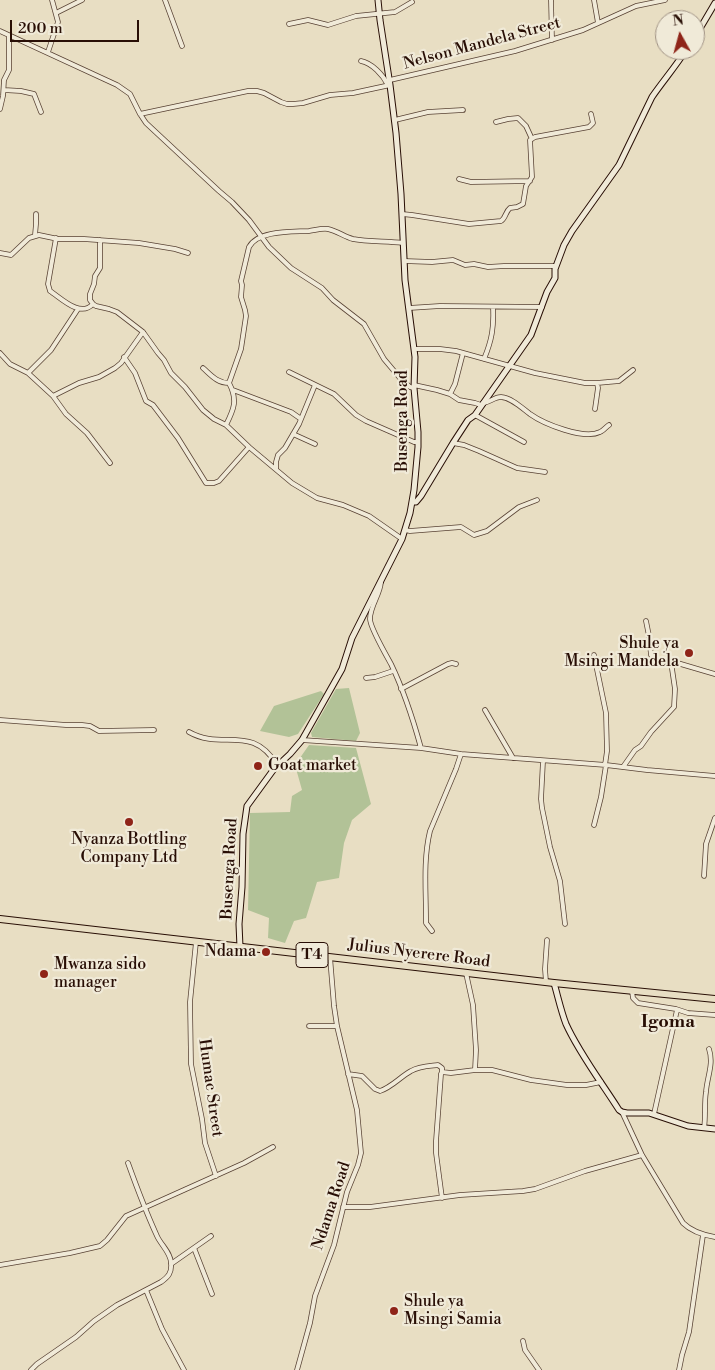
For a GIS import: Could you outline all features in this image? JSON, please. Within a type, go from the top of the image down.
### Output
[{"type":"highway","name":"Julius Nyerere Road","points":[[0,920],[554,983],[715,999]]},
{"type":"street","points":[[48,52],[58,22],[52,0]]},
{"type":"street","points":[[56,12],[82,0]]},
{"type":"street","points":[[165,0],[182,46]]},
{"type":"street","name":"Busenga Road","points":[[240,947],[239,924],[243,834],[247,806],[277,765],[302,740],[342,669],[352,638],[402,539],[412,502],[418,442],[414,386],[416,372],[404,260],[395,120],[378,0]]},
{"type":"street","points":[[551,0],[552,40]]},
{"type":"street","points":[[594,0],[598,23]]},
{"type":"street","name":"Nelson Mandela Street","points":[[140,114],[257,90],[287,104],[303,103],[330,95],[353,93],[552,40],[583,30],[636,6],[665,0]]},
{"type":"street","points":[[289,24],[308,20],[328,25],[356,16],[395,12],[412,2]]},
{"type":"street","points":[[705,20],[715,3]]},
{"type":"street","points":[[0,31],[106,78],[130,94],[146,123],[232,202],[249,220],[262,238],[291,268],[322,288],[333,300],[364,324],[384,359],[410,387],[437,390],[450,394],[459,400],[482,404],[497,398],[503,398],[521,406],[532,416],[549,425],[583,434],[600,432],[609,425]]},
{"type":"street","points":[[0,109],[4,80],[9,70],[9,36]]},
{"type":"street","points":[[412,502],[416,502],[421,496],[468,420],[475,415],[531,335],[549,286],[555,278],[556,266],[564,245],[619,165],[652,97],[680,60]]},
{"type":"street","points":[[361,61],[372,66],[389,83]]},
{"type":"street","points":[[4,90],[34,94],[41,112]]},
{"type":"street","points":[[395,120],[428,112],[463,110]]},
{"type":"street","points":[[402,214],[469,224],[500,221],[504,218],[507,210],[524,204],[525,190],[532,172],[529,143],[532,139],[589,127],[593,123],[591,114]]},
{"type":"street","points":[[496,122],[508,119],[521,119],[532,139]]},
{"type":"street","points":[[459,179],[471,182],[530,180]]},
{"type":"street","points":[[35,235],[36,214]]},
{"type":"street","points":[[226,425],[232,414],[234,400],[233,390],[229,383],[241,350],[246,316],[241,297],[242,276],[251,243],[257,239],[285,231],[328,229],[351,239],[403,243]]},
{"type":"street","points":[[0,254],[11,255],[29,238],[35,235],[164,246],[188,253]]},
{"type":"street","points":[[56,238],[48,288],[78,309],[88,308],[92,304]]},
{"type":"street","points":[[100,240],[100,268],[95,276],[90,294],[92,304],[117,312],[143,332],[164,360],[171,373],[203,410],[214,419],[226,425],[292,483],[317,498],[344,505],[364,513],[377,520],[402,539]]},
{"type":"street","points":[[404,260],[432,262],[454,260],[465,265],[474,264],[488,267],[556,266]]},
{"type":"street","points":[[409,308],[440,306],[542,308]]},
{"type":"street","points":[[484,359],[492,338],[493,307]]},
{"type":"street","points":[[28,373],[51,350],[78,309]]},
{"type":"street","points":[[53,396],[79,383],[110,372],[121,362],[143,332]]},
{"type":"street","points":[[414,349],[463,353],[535,373],[586,383],[618,381],[633,370]]},
{"type":"street","points":[[0,353],[10,364],[28,373],[53,396],[66,414],[87,433],[110,463]]},
{"type":"street","points":[[450,394],[456,384],[463,353]]},
{"type":"street","points":[[124,357],[135,373],[146,401],[153,405],[181,442],[206,483],[214,483],[219,480],[249,447]]},
{"type":"street","points":[[203,368],[214,378],[221,382],[229,383]]},
{"type":"street","points":[[289,372],[334,394],[356,415],[366,421],[418,442]]},
{"type":"street","points":[[596,409],[597,383]]},
{"type":"street","points":[[276,469],[278,455],[285,448],[301,419],[315,385]]},
{"type":"street","points":[[233,390],[291,412],[301,419]]},
{"type":"street","points":[[475,415],[524,442]]},
{"type":"street","points":[[293,434],[316,444]]},
{"type":"street","points":[[453,443],[464,445],[517,468],[545,472]]},
{"type":"street","points":[[405,530],[461,527],[474,535],[490,529],[519,507],[537,500]]},
{"type":"street","points":[[382,581],[379,594],[371,611],[371,624],[401,689],[413,719],[421,748]]},
{"type":"street","points":[[646,621],[651,655],[659,660],[715,674]]},
{"type":"street","points":[[594,655],[606,713],[607,751],[594,825]]},
{"type":"street","points":[[623,767],[635,750],[641,746],[674,707],[675,689],[671,662]]},
{"type":"street","points":[[401,689],[448,664],[456,664]]},
{"type":"street","points":[[366,678],[376,677],[393,670]]},
{"type":"street","points":[[485,710],[513,758]]},
{"type":"street","points":[[0,720],[82,725],[99,730],[154,730]]},
{"type":"street","points":[[189,732],[199,737],[256,743],[271,754],[277,765]]},
{"type":"street","points":[[302,740],[421,748],[461,754],[606,765],[715,776]]},
{"type":"street","points":[[432,931],[426,923],[428,841],[430,831],[461,754]]},
{"type":"street","points":[[543,761],[542,808],[550,847],[560,881],[565,924]]},
{"type":"street","points":[[704,876],[706,844],[715,818]]},
{"type":"street","points":[[546,982],[547,940]]},
{"type":"street","name":"Humac Street","points":[[196,942],[189,1022],[191,1064],[205,1143],[216,1176]]},
{"type":"street","name":"Ndama Road","points":[[297,1370],[310,1324],[315,1296],[334,1245],[347,1192],[358,1166],[361,1153],[359,1121],[337,1026],[330,957]]},
{"type":"street","points":[[466,973],[473,1005],[476,1050],[475,1070]]},
{"type":"street","points":[[554,983],[561,1012],[567,1026],[601,1082],[622,1112],[642,1155],[683,1223],[703,1235],[715,1237]]},
{"type":"street","points":[[632,991],[633,998],[638,1003],[688,1013],[715,1015]]},
{"type":"street","points":[[654,1114],[677,1010]]},
{"type":"street","points":[[308,1026],[337,1026]]},
{"type":"street","points":[[704,1128],[706,1092],[711,1066],[709,1049]]},
{"type":"street","points":[[348,1074],[362,1076],[375,1089],[380,1091],[419,1067],[438,1065],[442,1068],[436,1141],[442,1198]]},
{"type":"street","points":[[442,1072],[492,1070],[531,1080],[567,1085],[586,1085],[601,1082]]},
{"type":"street","points":[[622,1112],[654,1114],[688,1126],[715,1129]]},
{"type":"street","points":[[0,1265],[100,1246],[108,1240],[118,1224],[126,1216],[244,1163],[273,1147]]},
{"type":"street","points":[[343,1207],[370,1207],[460,1195],[524,1191],[642,1155]]},
{"type":"street","points":[[31,1370],[117,1305],[167,1278],[170,1274],[172,1264],[170,1258],[144,1208],[128,1164]]},
{"type":"street","points":[[679,1370],[689,1332],[703,1235]]},
{"type":"street","points":[[172,1264],[211,1236]]},
{"type":"street","points":[[194,1248],[212,1294]]},
{"type":"street","points":[[146,1290],[162,1329],[184,1370]]},
{"type":"street","points":[[523,1341],[525,1350],[539,1370]]},
{"type":"green space","points":[[349,688],[360,733],[356,741],[312,737],[311,733],[336,689]]},
{"type":"green space","points":[[321,691],[324,694],[298,734],[289,737],[260,731],[274,706]]},
{"type":"green space","points":[[309,745],[356,748],[371,804],[352,820],[344,843],[339,878],[317,882],[306,918],[294,921],[285,943],[268,938],[269,918],[248,910],[250,813],[290,812],[292,796],[302,790],[295,765]]},
{"type":"place","name":"Shule ya Msingi Mandela","points":[[689,653]]},
{"type":"place","name":"Goat market","points":[[258,766]]},
{"type":"place","name":"Nyanza Bottling Company Ltd","points":[[129,822]]},
{"type":"place","name":"Ndama","points":[[266,952]]},
{"type":"place","name":"Mwanza sido manager","points":[[44,974]]},
{"type":"place","name":"Shule ya Msingi Samia","points":[[394,1311]]},
{"type":"district","name":"Igoma","points":[[668,1023]]}]
